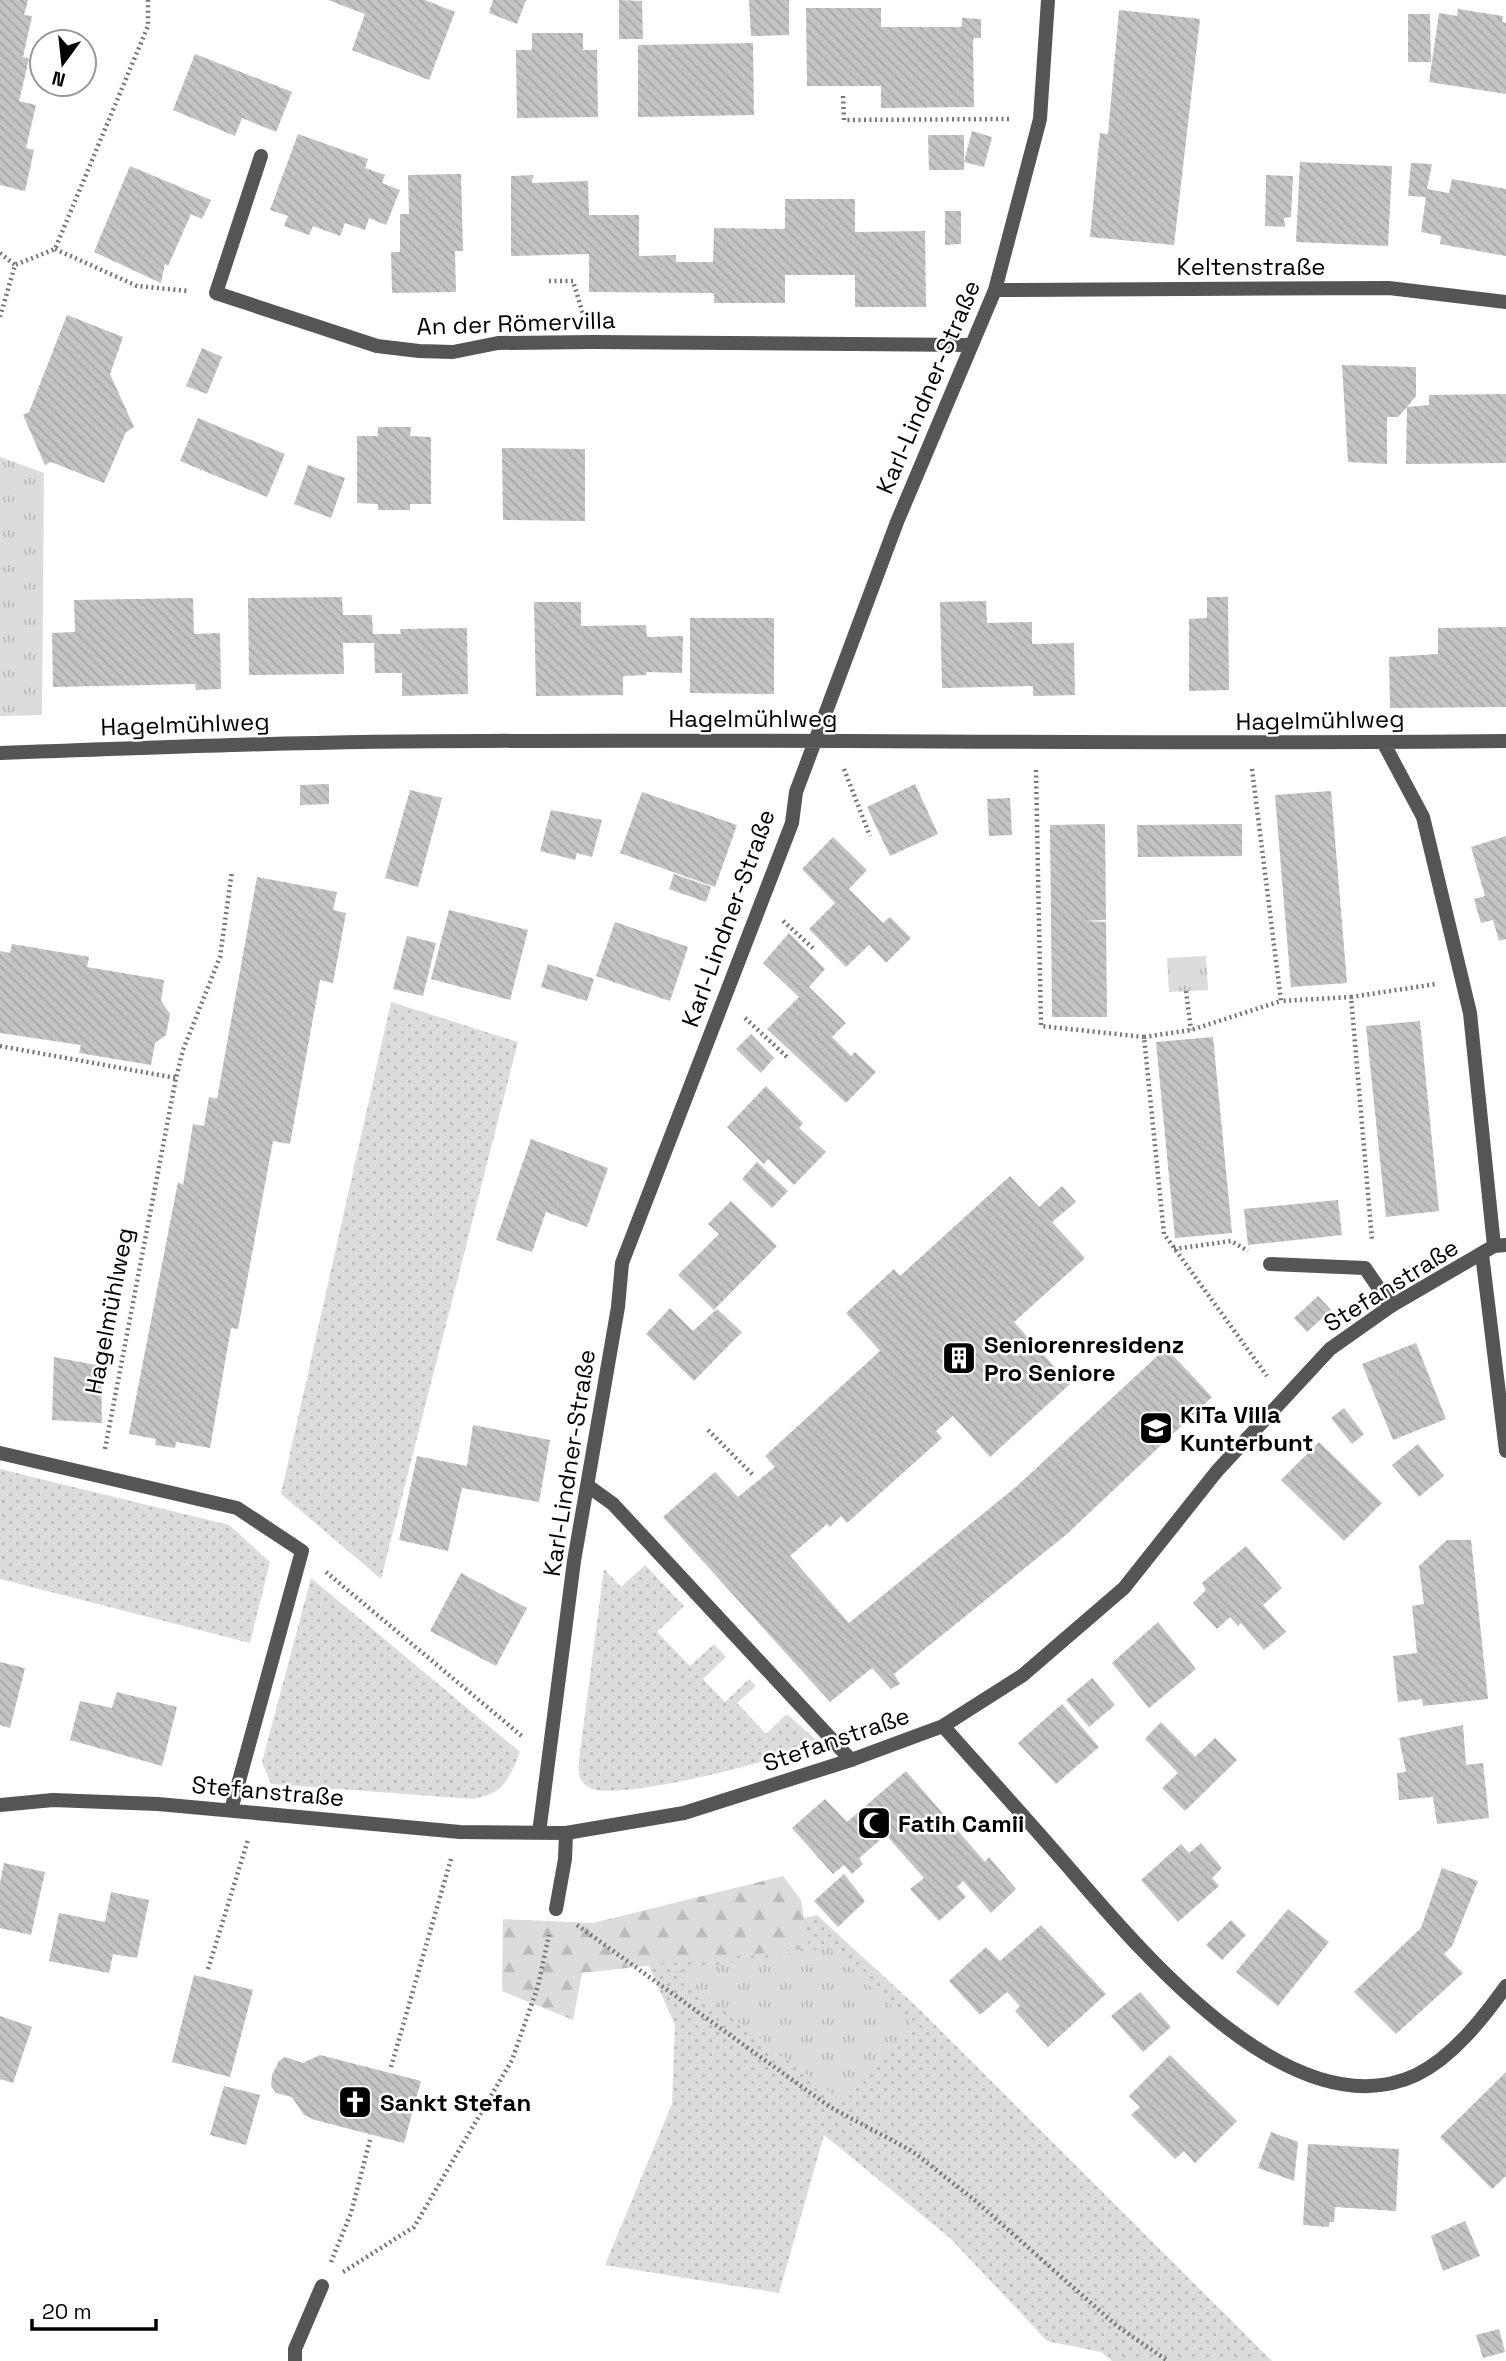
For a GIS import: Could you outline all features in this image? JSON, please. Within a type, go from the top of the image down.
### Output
[{"type":"street","name":"Karl-Lindner-Straße","points":[[539,1833],[574,1562],[618,1307],[622,1263],[792,823],[796,792],[897,522],[995,290],[1040,119],[1048,0]]},
{"type":"street","points":[[216,293],[261,156]]},
{"type":"street","name":"Keltenstraße","points":[[995,290],[1389,288],[1506,302]]},
{"type":"street","name":"An der Römervilla","points":[[216,293],[377,346],[453,352],[498,343],[971,345]]},
{"type":"street","name":"Hagelmühlweg","points":[[0,753],[479,741],[832,740],[1035,744],[1506,741]]},
{"type":"street","points":[[1384,742],[1423,817],[1470,1013],[1494,1249],[1506,1451]]},
{"type":"street","name":"Stefanstraße","points":[[0,1805],[53,1800],[257,1812],[460,1832],[566,1833],[684,1813],[851,1760],[943,1726],[1023,1675],[1125,1588],[1217,1471],[1282,1397],[1330,1349],[1391,1306],[1494,1249]]},
{"type":"street","points":[[1270,1264],[1365,1268],[1391,1306]]},
{"type":"street","points":[[0,1453],[237,1508],[302,1551],[231,1810]]},
{"type":"street","points":[[588,1486],[613,1504],[851,1760]]},
{"type":"street","points":[[943,1726],[1143,1954],[1234,2034],[1289,2067],[1330,2083],[1367,2086],[1416,2075],[1448,2053],[1485,2015],[1506,1986]]},
{"type":"street","points":[[556,1909],[565,1859],[566,1833]]},
{"type":"street","points":[[295,2361],[295,2349],[322,2286]]},
{"type":"path","points":[[15,265],[55,249],[148,26],[149,0]]},
{"type":"path","points":[[843,96],[844,120],[1040,119]]},
{"type":"path","points":[[55,249],[137,286],[216,293]]},
{"type":"path","points":[[0,253],[15,265]]},
{"type":"path","points":[[0,317],[15,265]]},
{"type":"path","points":[[549,281],[573,281],[592,342]]},
{"type":"path","points":[[832,740],[870,836]]},
{"type":"path","points":[[1035,744],[1041,1026],[1144,1037],[1191,1030],[1281,1002],[1350,997],[1462,981]]},
{"type":"path","points":[[1248,744],[1281,1002]]},
{"type":"path","name":"Hagelmühlweg","points":[[100,1475],[183,1050],[220,957],[232,871]]},
{"type":"path","points":[[761,902],[814,949]]},
{"type":"path","points":[[1186,991],[1191,1030]]},
{"type":"path","points":[[1350,997],[1374,1236],[1365,1268]]},
{"type":"path","points":[[724,998],[788,1058]]},
{"type":"path","points":[[1144,1037],[1164,1234],[1282,1397]]},
{"type":"path","points":[[0,1046],[177,1078]]},
{"type":"path","points":[[1174,1249],[1231,1241],[1270,1264]]},
{"type":"path","points":[[708,1430],[754,1476]]},
{"type":"path","points":[[302,1551],[378,1618],[550,1759]]},
{"type":"path","points":[[208,1969],[257,1812]]},
{"type":"path","points":[[391,2067],[436,1903],[460,1832]]},
{"type":"path","points":[[322,2286],[414,2227],[512,2060],[538,1986],[556,1909],[830,2107],[912,2151],[972,2198],[1117,2326],[1168,2361]]},
{"type":"path","points":[[322,2286],[351,2213],[370,2140]]},
{"type":"green space","points":[[0,457],[44,473],[42,715],[0,716]]},
{"type":"green space","points":[[1206,956],[1208,990],[1169,992],[1167,958]]},
{"type":"green space","points":[[391,1002],[518,1042],[381,1579],[281,1494]]},
{"type":"green space","points":[[0,1469],[229,1525],[270,1562],[250,1643],[0,1579]]},
{"type":"green space","points":[[645,1565],[684,1606],[657,1632],[690,1666],[714,1644],[726,1657],[703,1679],[725,1702],[749,1679],[756,1686],[737,1703],[766,1734],[787,1714],[815,1739],[760,1762],[673,1783],[602,1791],[583,1783],[579,1773],[579,1760],[604,1569],[621,1587]]},
{"type":"green space","points":[[311,1578],[520,1752],[508,1778],[499,1789],[473,1799],[271,1784],[262,1762]]},
{"type":"green space","points":[[783,1876],[801,1900],[809,1948],[582,1973],[573,2020],[502,1991],[503,1919],[593,1923]]},
{"type":"green space","points":[[817,1915],[917,2007],[1272,2361],[1112,2361],[1101,2352],[1047,2341],[950,2238],[824,2135],[779,2293],[605,2265],[672,2104],[675,2025],[644,1955]]},
{"type":"green space","points":[[829,1948],[911,2024],[840,2100],[674,1972]]},
{"type":"building","points":[[0,0],[28,0],[24,15],[32,16],[23,57],[28,59],[28,63],[19,101],[36,105],[26,148],[34,150],[25,191],[0,185]]},
{"type":"building","points":[[328,0],[425,0],[455,12],[429,80],[352,50],[365,14]]},
{"type":"building","points":[[493,0],[526,0],[517,24],[489,13]]},
{"type":"building","points":[[619,0],[642,1],[643,39],[619,39]]},
{"type":"building","points":[[749,0],[789,0],[789,35],[751,36]]},
{"type":"building","points":[[806,8],[881,8],[881,27],[962,27],[962,18],[981,19],[981,38],[973,38],[974,107],[881,108],[881,86],[807,86]]},
{"type":"building","points":[[1458,9],[1503,16],[1502,22],[1506,23],[1506,94],[1429,82],[1439,13],[1457,16]]},
{"type":"building","points":[[1119,10],[1200,19],[1174,245],[1090,237],[1100,133],[1108,134]]},
{"type":"building","points":[[1408,14],[1430,14],[1431,62],[1408,62]]},
{"type":"building","points":[[532,33],[583,33],[583,50],[597,50],[598,117],[517,118],[516,50],[532,50]]},
{"type":"building","points":[[753,43],[754,115],[638,117],[638,45]]},
{"type":"building","points":[[195,54],[292,92],[276,132],[242,118],[235,136],[173,110]]},
{"type":"building","points":[[972,131],[992,137],[984,167],[964,162]]},
{"type":"building","points":[[298,134],[368,159],[365,168],[385,175],[382,183],[400,190],[386,225],[369,218],[365,230],[345,223],[340,236],[313,226],[309,235],[284,226],[288,216],[270,210]]},
{"type":"building","points":[[928,135],[964,135],[964,170],[929,170]]},
{"type":"building","points":[[1300,162],[1392,166],[1388,246],[1296,242]]},
{"type":"building","points":[[1411,163],[1432,164],[1427,189],[1449,193],[1452,179],[1506,189],[1506,256],[1440,244],[1441,236],[1421,232],[1426,197],[1408,196]]},
{"type":"building","points":[[130,166],[211,200],[202,219],[191,214],[168,266],[165,264],[161,283],[94,252]]},
{"type":"building","points":[[461,174],[463,251],[455,251],[456,292],[392,293],[391,252],[400,252],[400,214],[409,214],[408,175]]},
{"type":"building","points":[[533,175],[532,183],[588,181],[589,215],[639,215],[639,256],[676,255],[676,262],[713,262],[714,228],[785,229],[785,199],[855,199],[855,232],[925,231],[926,307],[855,307],[855,275],[785,275],[785,303],[714,303],[714,293],[589,292],[589,254],[511,256],[511,176]]},
{"type":"building","points":[[1266,175],[1293,176],[1291,217],[1284,218],[1285,227],[1265,226]]},
{"type":"building","points":[[945,211],[961,211],[961,244],[945,245]]},
{"type":"building","points":[[67,315],[123,337],[110,374],[134,427],[126,432],[104,483],[51,462],[45,465],[23,415],[29,412]]},
{"type":"building","points":[[202,348],[222,357],[207,394],[186,386]]},
{"type":"building","points":[[1342,365],[1416,367],[1416,396],[1398,417],[1387,417],[1387,464],[1348,462]]},
{"type":"building","points":[[1506,394],[1506,463],[1406,464],[1407,407],[1429,405],[1429,395]]},
{"type":"building","points":[[198,418],[285,454],[267,497],[180,461]]},
{"type":"building","points":[[378,427],[411,427],[410,436],[431,437],[431,504],[410,504],[410,510],[378,510],[378,504],[357,503],[357,436],[378,436]]},
{"type":"building","points":[[502,448],[585,449],[585,521],[503,520]]},
{"type":"building","points":[[308,465],[345,478],[331,518],[294,504]]},
{"type":"building","points":[[342,597],[343,615],[372,615],[373,634],[401,634],[400,629],[467,628],[468,694],[402,696],[402,673],[375,673],[374,643],[343,643],[344,674],[249,675],[248,598]]},
{"type":"building","points":[[1207,597],[1228,597],[1229,690],[1189,691],[1189,619],[1207,618]]},
{"type":"building","points":[[193,598],[194,634],[220,633],[221,689],[196,690],[195,684],[53,687],[52,633],[75,632],[74,600]]},
{"type":"building","points":[[986,601],[987,623],[1032,622],[1032,644],[1074,643],[1075,695],[1033,696],[1033,686],[942,688],[940,602]]},
{"type":"building","points":[[534,602],[581,602],[581,626],[646,625],[647,637],[683,636],[682,673],[646,672],[646,675],[623,676],[623,695],[536,696]]},
{"type":"building","points":[[690,618],[774,618],[774,694],[690,693]]},
{"type":"building","points":[[1506,627],[1506,707],[1390,708],[1389,657],[1438,654],[1438,628]]},
{"type":"building","points":[[329,784],[329,804],[300,805],[300,785]]},
{"type":"building","points":[[915,784],[938,834],[890,856],[867,807]]},
{"type":"building","points":[[410,790],[442,798],[418,887],[385,878]]},
{"type":"building","points":[[1331,791],[1347,983],[1291,987],[1275,795]]},
{"type":"building","points":[[642,792],[737,825],[715,887],[620,853]]},
{"type":"building","points":[[1010,798],[1012,835],[989,836],[987,799]]},
{"type":"building","points":[[551,810],[602,820],[592,857],[577,853],[575,860],[540,851]]},
{"type":"building","points":[[1105,824],[1106,920],[1083,921],[1106,922],[1107,1017],[1052,1017],[1050,825]]},
{"type":"building","points":[[1242,824],[1242,856],[1138,857],[1137,825]]},
{"type":"building","points":[[1506,836],[1506,939],[1499,941],[1493,920],[1481,923],[1474,899],[1485,896],[1471,847]]},
{"type":"building","points":[[833,837],[867,870],[849,889],[883,923],[890,917],[911,938],[886,963],[869,945],[846,967],[809,929],[835,903],[802,869]]},
{"type":"building","points":[[674,874],[711,887],[706,902],[669,889]]},
{"type":"building","points":[[257,877],[337,892],[333,910],[346,913],[333,983],[320,980],[290,1144],[273,1141],[238,1329],[231,1328],[210,1448],[176,1442],[175,1448],[155,1445],[156,1439],[129,1434],[178,1182],[183,1185],[193,1124],[204,1126],[209,1097],[217,1099]]},
{"type":"building","points":[[449,910],[528,930],[510,1000],[431,979]]},
{"type":"building","points":[[615,922],[688,947],[670,1001],[596,976]]},
{"type":"building","points":[[789,933],[825,969],[809,987],[846,1023],[832,1037],[851,1056],[855,1052],[876,1072],[846,1103],[767,1029],[799,997],[763,963]]},
{"type":"building","points":[[407,936],[436,943],[423,996],[393,989]]},
{"type":"building","points":[[12,944],[89,957],[87,967],[164,980],[161,1001],[170,1014],[166,1035],[155,1043],[151,1065],[79,1053],[81,1045],[0,1033],[0,951],[10,953]]},
{"type":"building","points":[[548,964],[594,979],[587,1001],[541,987]]},
{"type":"building","points":[[1420,1021],[1439,1211],[1386,1217],[1366,1026]]},
{"type":"building","points":[[751,1034],[774,1058],[761,1073],[736,1049]]},
{"type":"building","points":[[1213,1037],[1232,1233],[1175,1238],[1156,1042]]},
{"type":"building","points":[[766,1086],[803,1123],[799,1128],[826,1152],[794,1185],[768,1159],[764,1164],[727,1127]]},
{"type":"building","points":[[531,1139],[608,1168],[587,1227],[546,1212],[532,1252],[496,1240]]},
{"type":"building","points":[[757,1162],[788,1191],[772,1208],[742,1179]]},
{"type":"building","points":[[1010,1176],[1039,1207],[1062,1186],[1076,1202],[1052,1222],[1085,1258],[1014,1322],[1070,1384],[990,1457],[953,1416],[936,1431],[942,1438],[847,1523],[841,1516],[830,1527],[827,1524],[790,1556],[849,1623],[1017,1486],[1166,1348],[1212,1397],[1067,1534],[894,1674],[900,1684],[891,1689],[872,1668],[830,1702],[663,1517],[715,1472],[738,1497],[775,1467],[765,1456],[880,1351],[846,1313],[894,1269],[900,1276]]},
{"type":"building","points":[[1338,1200],[1342,1235],[1248,1245],[1244,1209]]},
{"type":"building","points":[[731,1201],[777,1246],[714,1310],[678,1275],[719,1234],[708,1224]]},
{"type":"building","points":[[1318,1296],[1331,1310],[1307,1332],[1294,1318]]},
{"type":"building","points":[[670,1308],[693,1331],[717,1309],[742,1332],[694,1381],[646,1334]]},
{"type":"building","points":[[1416,1343],[1446,1419],[1393,1440],[1362,1364]]},
{"type":"building","points":[[54,1357],[101,1366],[102,1423],[52,1420]]},
{"type":"building","points":[[1344,1408],[1364,1434],[1352,1444],[1331,1418]]},
{"type":"building","points":[[473,1425],[550,1440],[539,1502],[462,1488],[448,1551],[399,1540],[417,1456],[467,1466]]},
{"type":"building","points":[[1319,1442],[1382,1503],[1344,1541],[1281,1480]]},
{"type":"building","points":[[1418,1444],[1444,1476],[1419,1497],[1392,1465]]},
{"type":"building","points":[[1447,1540],[1471,1540],[1488,1699],[1423,1706],[1422,1699],[1398,1702],[1393,1656],[1417,1653],[1412,1606],[1424,1604],[1419,1566]]},
{"type":"building","points":[[1246,1546],[1282,1588],[1263,1605],[1286,1632],[1264,1650],[1241,1623],[1238,1626],[1230,1617],[1217,1629],[1193,1603],[1206,1590],[1202,1583]]},
{"type":"building","points":[[461,1573],[527,1608],[496,1666],[430,1631]]},
{"type":"building","points":[[1158,1622],[1196,1669],[1149,1708],[1112,1663]]},
{"type":"building","points":[[0,1662],[25,1668],[10,1728],[0,1725]]},
{"type":"building","points":[[1092,1678],[1115,1705],[1089,1727],[1066,1700]]},
{"type":"building","points":[[117,1692],[177,1707],[162,1766],[70,1740],[80,1701],[112,1708]]},
{"type":"building","points":[[1062,1704],[1099,1747],[1056,1784],[1018,1743]]},
{"type":"building","points":[[1161,1722],[1195,1757],[1215,1738],[1237,1760],[1185,1811],[1162,1788],[1178,1773],[1145,1739]]},
{"type":"building","points":[[1463,1725],[1466,1765],[1483,1763],[1489,1818],[1437,1824],[1433,1797],[1399,1800],[1397,1773],[1406,1772],[1399,1738]]},
{"type":"building","points":[[906,1771],[985,1862],[989,1857],[1016,1889],[991,1913],[963,1881],[957,1887],[966,1897],[939,1921],[910,1889],[924,1878],[886,1835],[859,1858],[863,1864],[852,1874],[844,1865],[833,1874],[792,1828],[825,1799],[847,1822]]},
{"type":"building","points":[[1201,1843],[1222,1868],[1212,1878],[1219,1886],[1178,1922],[1141,1880],[1181,1844],[1189,1853]]},
{"type":"building","points":[[4,1863],[45,1872],[31,1935],[0,1928],[0,1883]]},
{"type":"building","points":[[1442,1868],[1478,1881],[1452,1946],[1444,1954],[1463,1973],[1396,2034],[1354,1992],[1421,1928]]},
{"type":"building","points":[[844,1874],[865,1901],[838,1927],[814,1901]]},
{"type":"building","points":[[111,1892],[149,1900],[137,1958],[113,1954],[109,1973],[49,1961],[59,1913],[105,1922]]},
{"type":"building","points":[[1288,1909],[1329,1942],[1278,2006],[1236,1972]]},
{"type":"building","points":[[1231,1920],[1246,1935],[1222,1960],[1206,1945]]},
{"type":"building","points":[[1041,1925],[1106,1994],[1048,2047],[1015,2011],[1020,2006],[1007,1992],[980,2015],[949,1981],[986,1947],[1000,1961]]},
{"type":"building","points":[[194,1975],[253,1990],[230,2077],[172,2062]]},
{"type":"building","points":[[1140,1992],[1171,2027],[1143,2052],[1111,2016]]},
{"type":"building","points":[[0,2016],[32,2027],[13,2083],[0,2079]]},
{"type":"building","name":"Sankt Stefan","points":[[320,2055],[421,2081],[404,2143],[315,2120],[304,2115],[292,2097],[276,2093],[271,2086],[272,2075],[279,2061],[285,2057],[303,2063]]},
{"type":"building","points":[[1170,2055],[1237,2121],[1195,2163],[1184,2151],[1175,2159],[1131,2115],[1140,2107],[1129,2096]]},
{"type":"building","points":[[1506,2072],[1506,2176],[1492,2189],[1440,2137]]},
{"type":"building","points":[[224,2086],[260,2095],[246,2145],[210,2135]]},
{"type":"building","points":[[1271,2132],[1298,2142],[1294,2181],[1258,2168]]},
{"type":"building","points":[[1308,2144],[1399,2149],[1396,2211],[1335,2207],[1334,2222],[1329,2222],[1329,2227],[1303,2225]]},
{"type":"building","points":[[1465,2221],[1480,2256],[1443,2271],[1431,2236]]},
{"type":"building","points":[[1499,2329],[1505,2352],[1483,2358],[1476,2335]]},
{"type":"place","name":"Seniorenresidenz Pro Seniore","points":[[959,1358]]},
{"type":"place","name":"KiTa Villa Kunterbunt","points":[[1156,1428]]},
{"type":"place","name":"Fatih Camii","points":[[874,1823]]},
{"type":"place","name":"Sankt Stefan","points":[[355,2102]]}]
